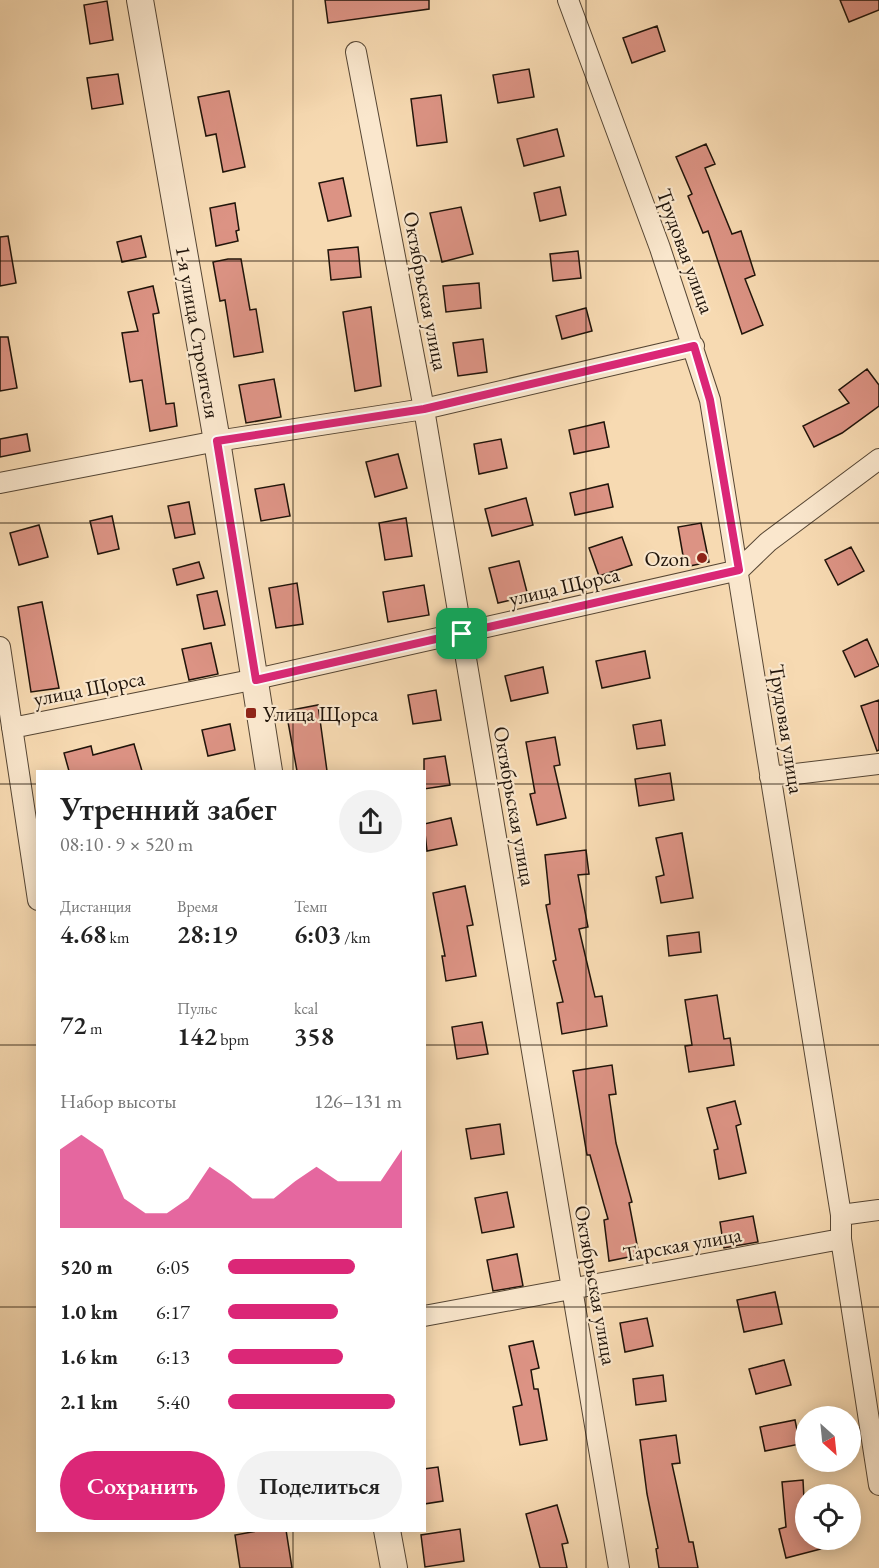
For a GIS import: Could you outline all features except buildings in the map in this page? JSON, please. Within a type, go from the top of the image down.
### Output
[{"type":"street","name":"1-я улица Строителя","points":[[140,0],[217,441],[269,770]]},
{"type":"street","name":"Трудовая улица","points":[[568,0],[694,346],[710,400],[841,1215],[841,1239],[879,1485]]},
{"type":"street","name":"Октябрьская улица","points":[[356,52],[424,409],[619,1568]]},
{"type":"street","points":[[0,483],[217,441],[424,409],[694,346]]},
{"type":"street","points":[[739,570],[768,542],[879,459]]},
{"type":"street","name":"улица Щорса","points":[[12,728],[256,680],[739,570]]},
{"type":"street","points":[[0,647],[36,887]]},
{"type":"street","points":[[770,777],[879,764]]},
{"type":"street","points":[[841,1215],[879,1210]]},
{"type":"street","name":"Тарская улица","points":[[426,1316],[841,1239]]},
{"type":"street","points":[[387,1532],[394,1568]]},
{"type":"place","name":"Ozon","points":[[702,558]]},
{"type":"place","name":"Улица Щорса","points":[[251,713]]},
{"type":"route","points":[[694,346],[710,400],[739,570],[462,634],[256,680],[217,441],[424,409],[694,346]]}]
